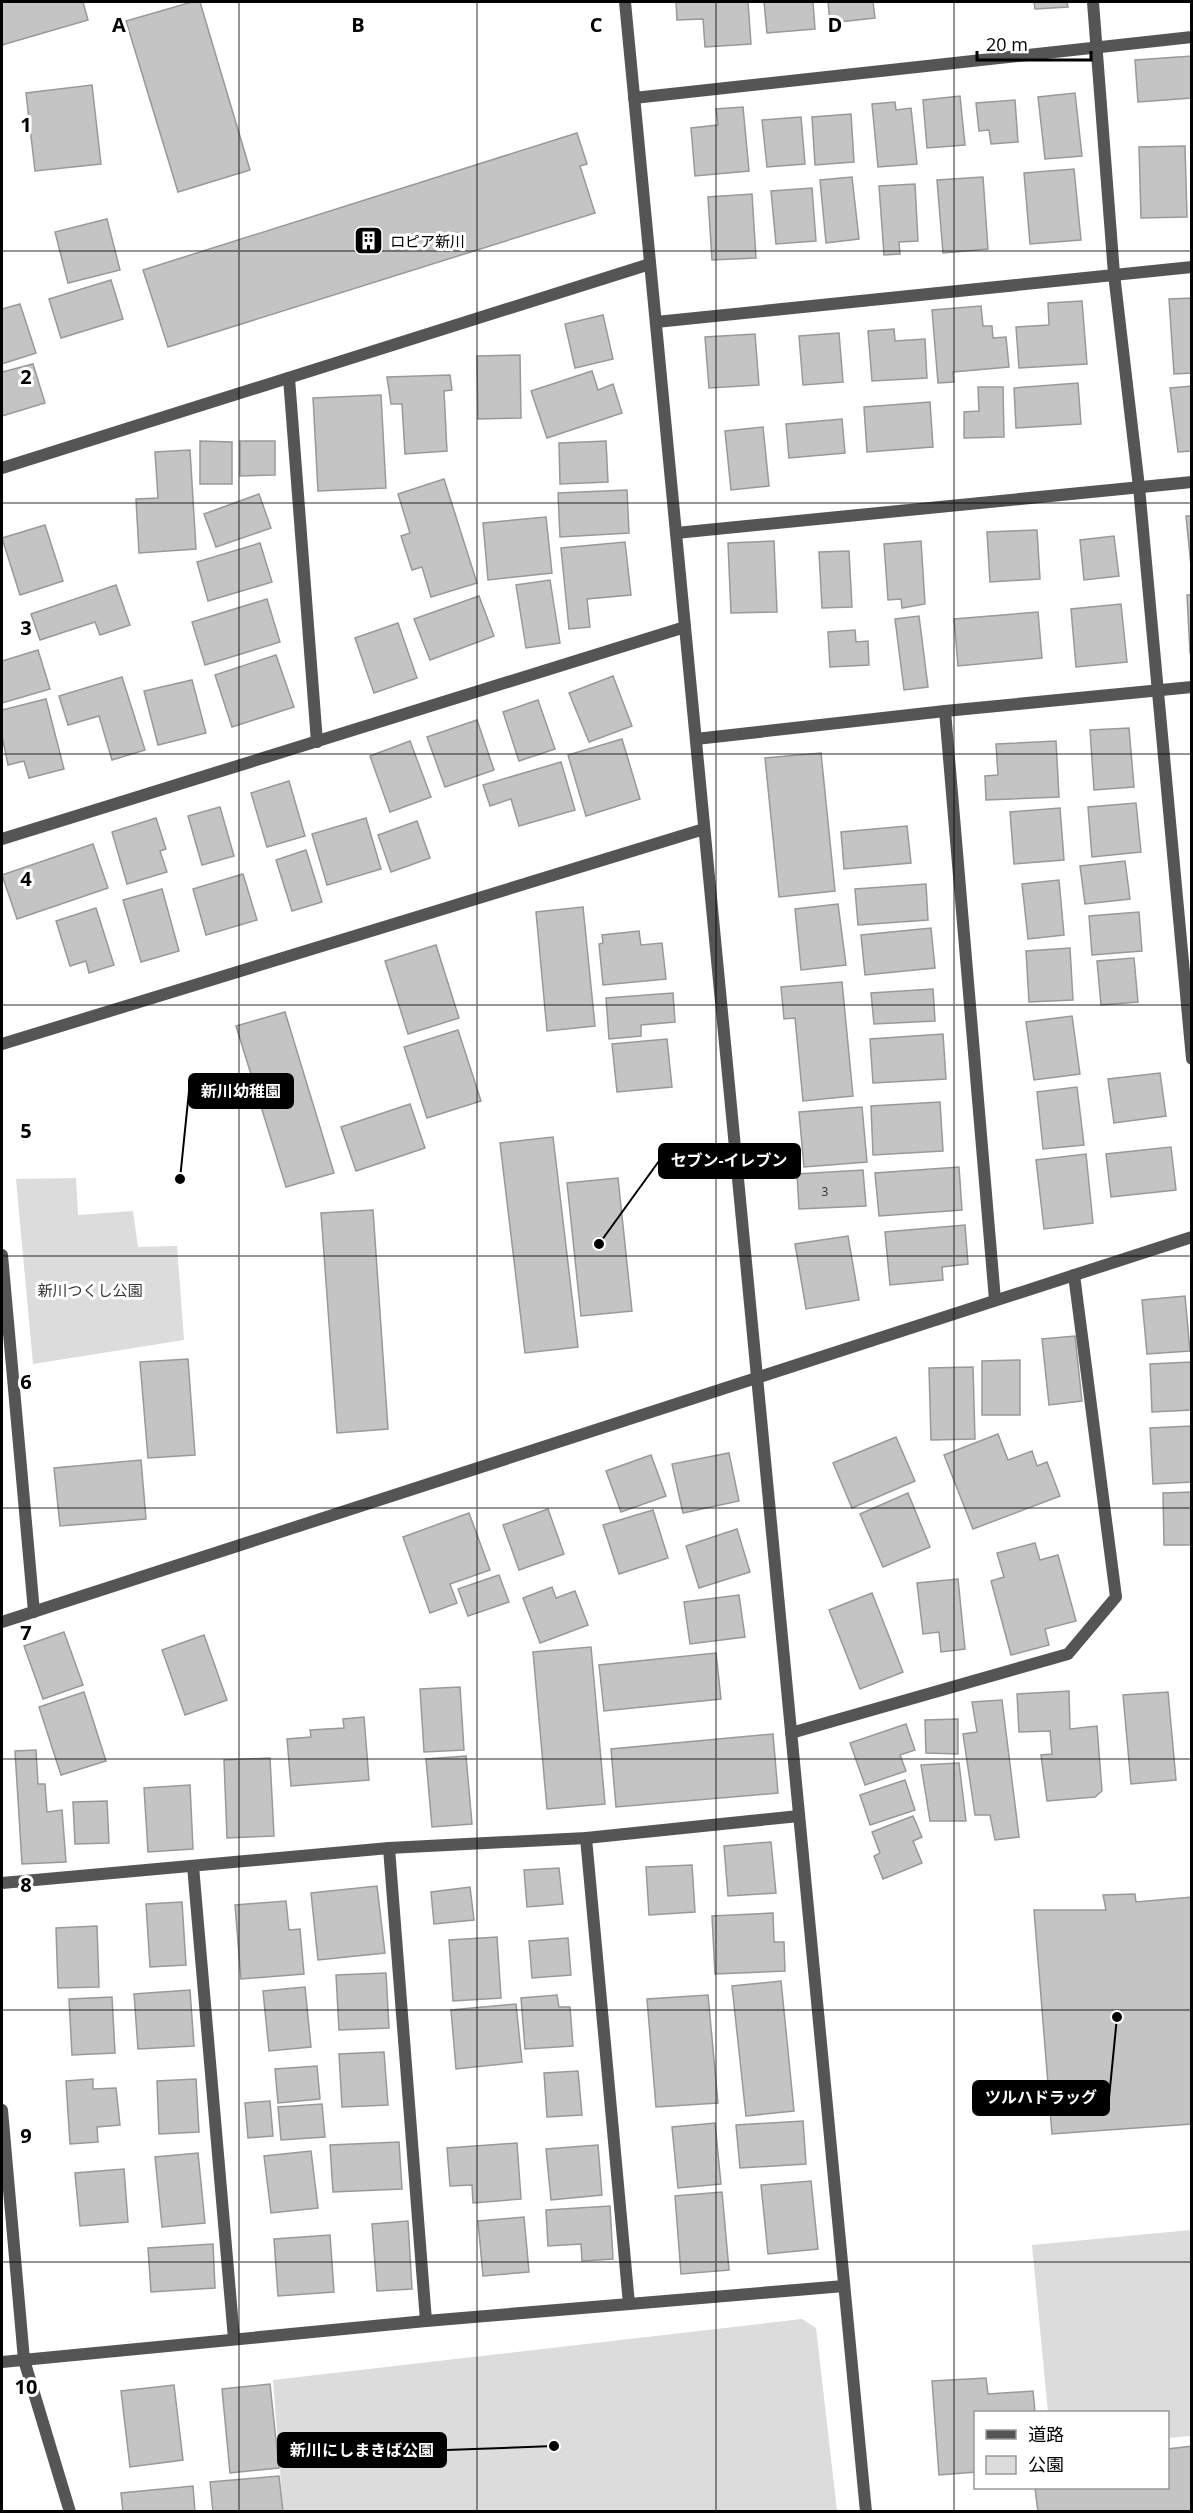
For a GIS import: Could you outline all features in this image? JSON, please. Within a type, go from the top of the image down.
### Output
[{"type":"street","points":[[625,2],[866,2511]]},
{"type":"street","points":[[1093,2],[1114,274],[1139,487],[1178,896],[1191,1059]]},
{"type":"street","points":[[634,98],[1191,37]]},
{"type":"street","points":[[2,468],[650,264]]},
{"type":"street","points":[[656,322],[1191,267]]},
{"type":"street","points":[[290,378],[317,742]]},
{"type":"street","points":[[676,533],[1191,482]]},
{"type":"street","points":[[2,839],[685,627]]},
{"type":"street","points":[[696,739],[945,711],[1191,687]]},
{"type":"street","points":[[945,711],[995,1300]]},
{"type":"street","points":[[2,1044],[704,830]]},
{"type":"street","points":[[1178,896],[1191,895]]},
{"type":"street","points":[[2,1622],[1191,1237]]},
{"type":"street","points":[[2,1255],[34,1612]]},
{"type":"street","points":[[791,1733],[1068,1654],[1116,1597],[1074,1275]]},
{"type":"street","points":[[2,1883],[389,1848],[586,1838],[799,1816]]},
{"type":"street","points":[[586,1838],[629,2304]]},
{"type":"street","points":[[389,1848],[426,2321]]},
{"type":"street","points":[[193,1866],[234,2339]]},
{"type":"street","points":[[2,2110],[24,2360],[70,2511]]},
{"type":"street","points":[[2,2362],[426,2321],[844,2286]]},
{"type":"green space","name":"新川つくし公園","points":[[76,1178],[78,1215],[133,1211],[138,1247],[177,1246],[184,1340],[33,1364],[16,1179]]},
{"type":"green space","points":[[1191,2230],[1191,2436],[1169,2438],[1169,2411],[1048,2411],[1032,2245]]},
{"type":"green space","points":[[802,2319],[816,2328],[837,2511],[283,2511],[273,2380]]},
{"type":"building","points":[[2,2],[83,2],[88,20],[2,45]]},
{"type":"building","points":[[192,2],[200,2],[250,170],[178,192],[126,21]]},
{"type":"building","points":[[676,2],[748,2],[751,44],[705,47],[703,19],[677,20]]},
{"type":"building","points":[[764,2],[813,2],[815,29],[767,33]]},
{"type":"building","points":[[828,2],[873,2],[875,18],[830,23]]},
{"type":"building","points":[[1034,2],[1067,2],[1068,7],[1035,9]]},
{"type":"building","points":[[1192,56],[1192,98],[1138,102],[1135,60]]},
{"type":"building","points":[[92,85],[101,164],[35,171],[26,93]]},
{"type":"building","points":[[1075,93],[1082,156],[1045,159],[1038,97]]},
{"type":"building","points":[[960,96],[965,145],[927,148],[923,100]]},
{"type":"building","points":[[1015,100],[1018,142],[991,144],[989,130],[979,131],[976,103]]},
{"type":"building","points":[[895,102],[896,110],[911,108],[917,164],[878,167],[872,104]]},
{"type":"building","points":[[743,107],[749,171],[695,176],[691,128],[718,125],[716,109]]},
{"type":"building","points":[[851,114],[854,162],[815,165],[812,117]]},
{"type":"building","points":[[801,117],[805,164],[767,167],[762,120]]},
{"type":"building","name":"ロピア新川","points":[[577,133],[587,164],[580,166],[595,213],[168,347],[143,270]]},
{"type":"building","points":[[1185,146],[1187,217],[1141,218],[1139,147]]},
{"type":"building","points":[[1074,169],[1081,240],[1030,244],[1024,173]]},
{"type":"building","points":[[852,177],[859,239],[826,243],[820,180]]},
{"type":"building","points":[[983,177],[988,249],[943,253],[937,180]]},
{"type":"building","points":[[915,184],[918,241],[899,242],[900,254],[884,255],[879,186]]},
{"type":"building","points":[[812,188],[816,241],[776,244],[771,191]]},
{"type":"building","points":[[752,194],[756,258],[712,260],[708,197]]},
{"type":"building","points":[[107,219],[120,270],[68,283],[55,232]]},
{"type":"building","points":[[111,280],[123,319],[61,338],[49,299]]},
{"type":"building","points":[[1192,298],[1192,373],[1174,374],[1169,299]]},
{"type":"building","points":[[1082,301],[1087,364],[1019,368],[1016,327],[1049,325],[1048,303]]},
{"type":"building","points":[[20,304],[36,353],[2,364],[2,309]]},
{"type":"building","points":[[981,306],[983,326],[992,326],[993,338],[1006,337],[1009,367],[953,372],[954,382],[938,383],[932,310]]},
{"type":"building","points":[[603,315],[613,359],[575,368],[565,324]]},
{"type":"building","points":[[894,329],[895,341],[925,339],[927,378],[872,381],[868,331]]},
{"type":"building","points":[[839,333],[843,382],[803,385],[799,336]]},
{"type":"building","points":[[755,334],[759,385],[709,388],[705,337]]},
{"type":"building","points":[[520,355],[521,418],[478,419],[477,356]]},
{"type":"building","points":[[33,364],[45,403],[2,416],[2,372]]},
{"type":"building","points":[[592,371],[598,390],[613,384],[622,413],[547,438],[531,391]]},
{"type":"building","points":[[450,375],[452,390],[444,391],[447,451],[405,454],[402,404],[391,404],[387,377]]},
{"type":"building","points":[[1078,383],[1081,424],[1016,428],[1014,388]]},
{"type":"building","points":[[1192,386],[1192,451],[1178,452],[1170,388]]},
{"type":"building","points":[[978,387],[1003,387],[1004,437],[964,438],[964,412],[979,411]]},
{"type":"building","points":[[381,395],[386,488],[318,491],[313,398]]},
{"type":"building","points":[[930,402],[933,447],[867,452],[864,407]]},
{"type":"building","points":[[842,419],[845,453],[789,458],[786,424]]},
{"type":"building","points":[[763,427],[769,486],[731,490],[725,431]]},
{"type":"building","points":[[200,441],[232,442],[232,484],[200,484]]},
{"type":"building","points":[[240,441],[275,441],[275,475],[240,476]]},
{"type":"building","points":[[606,441],[608,482],[560,484],[559,443]]},
{"type":"building","points":[[190,450],[196,549],[139,553],[136,499],[158,498],[155,452]]},
{"type":"building","points":[[444,479],[477,583],[431,597],[422,567],[412,570],[401,536],[410,533],[398,494]]},
{"type":"building","points":[[627,490],[629,533],[560,537],[558,493]]},
{"type":"building","points":[[259,494],[271,528],[216,547],[204,514]]},
{"type":"building","points":[[1186,516],[1192,516],[1192,576]]},
{"type":"building","points":[[546,517],[552,573],[488,580],[483,523]]},
{"type":"building","points":[[45,525],[63,581],[20,595],[2,538]]},
{"type":"building","points":[[1037,530],[1040,579],[990,582],[987,532]]},
{"type":"building","points":[[1114,536],[1119,576],[1084,580],[1080,540]]},
{"type":"building","points":[[774,541],[777,612],[731,613],[728,543]]},
{"type":"building","points":[[921,541],[925,604],[902,608],[901,599],[888,600],[884,544]]},
{"type":"building","points":[[625,542],[631,595],[587,599],[590,627],[569,629],[561,548]]},
{"type":"building","points":[[260,543],[272,582],[208,601],[197,562]]},
{"type":"building","points":[[849,551],[852,607],[822,608],[819,552]]},
{"type":"building","points":[[550,580],[560,643],[526,648],[516,585]]},
{"type":"building","points":[[116,585],[130,625],[100,635],[95,622],[40,640],[31,614]]},
{"type":"building","points":[[1187,595],[1192,595],[1192,653],[1190,653]]},
{"type":"building","points":[[479,596],[494,636],[430,660],[414,619]]},
{"type":"building","points":[[267,599],[280,642],[205,665],[192,622]]},
{"type":"building","points":[[1121,604],[1127,662],[1076,667],[1071,609]]},
{"type":"building","points":[[1038,612],[1042,658],[958,666],[954,619]]},
{"type":"building","points":[[919,616],[928,687],[904,690],[895,619]]},
{"type":"building","points":[[398,623],[417,678],[374,693],[355,638]]},
{"type":"building","points":[[855,630],[856,642],[868,641],[869,665],[830,667],[828,632]]},
{"type":"building","points":[[38,650],[50,689],[2,703],[2,661]]},
{"type":"building","points":[[276,655],[294,707],[232,727],[215,675]]},
{"type":"building","points":[[613,676],[632,726],[589,742],[569,693]]},
{"type":"building","points":[[122,677],[145,750],[112,760],[99,716],[68,725],[59,696]]},
{"type":"building","points":[[192,680],[206,733],[158,745],[144,691]]},
{"type":"building","points":[[46,699],[64,769],[29,778],[24,761],[8,765],[2,736],[2,710]]},
{"type":"building","points":[[538,700],[555,749],[519,761],[503,712]]},
{"type":"building","points":[[477,720],[494,770],[445,787],[427,737]]},
{"type":"building","points":[[1129,728],[1134,787],[1094,790],[1090,730]]},
{"type":"building","points":[[622,739],[640,799],[586,816],[568,755]]},
{"type":"building","points":[[410,741],[431,797],[390,812],[370,756]]},
{"type":"building","points":[[1056,741],[1059,797],[986,800],[985,776],[998,775],[996,744]]},
{"type":"building","points":[[821,753],[835,891],[779,897],[765,758]]},
{"type":"building","points":[[561,762],[575,810],[519,826],[511,799],[490,806],[483,785]]},
{"type":"building","points":[[289,781],[305,836],[267,847],[251,793]]},
{"type":"building","points":[[1136,803],[1141,852],[1092,857],[1088,807]]},
{"type":"building","points":[[220,807],[234,856],[202,865],[188,816]]},
{"type":"building","points":[[1060,808],[1064,860],[1014,864],[1010,812]]},
{"type":"building","points":[[156,818],[166,849],[160,851],[167,872],[127,884],[112,832]]},
{"type":"building","points":[[366,818],[381,869],[327,885],[312,834]]},
{"type":"building","points":[[417,821],[430,858],[391,872],[378,835]]},
{"type":"building","points":[[907,826],[911,863],[844,869],[841,832]]},
{"type":"building","points":[[93,844],[108,888],[17,919],[2,875]]},
{"type":"building","points":[[306,850],[322,902],[292,911],[276,860]]},
{"type":"building","points":[[1125,861],[1130,899],[1085,904],[1080,866]]},
{"type":"building","points":[[243,874],[257,920],[206,935],[193,889]]},
{"type":"building","points":[[1059,880],[1064,935],[1028,939],[1022,884]]},
{"type":"building","points":[[926,884],[928,920],[858,925],[855,889]]},
{"type":"building","points":[[162,889],[179,951],[141,962],[123,900]]},
{"type":"building","points":[[838,904],[846,965],[801,970],[795,909]]},
{"type":"building","points":[[583,907],[595,1026],[547,1031],[536,912]]},
{"type":"building","points":[[96,908],[114,965],[89,973],[86,961],[70,966],[56,921]]},
{"type":"building","points":[[1139,912],[1142,951],[1092,955],[1089,916]]},
{"type":"building","points":[[931,928],[935,968],[865,975],[861,935]]},
{"type":"building","points":[[639,931],[641,945],[662,943],[666,979],[603,985],[599,944],[603,943],[602,935]]},
{"type":"building","points":[[436,945],[459,1018],[408,1034],[385,961]]},
{"type":"building","points":[[1070,948],[1073,1000],[1029,1002],[1026,951]]},
{"type":"building","points":[[1134,958],[1138,1002],[1101,1005],[1097,961]]},
{"type":"building","points":[[842,982],[853,1096],[803,1101],[795,1018],[784,1019],[781,987]]},
{"type":"building","points":[[933,989],[935,1021],[874,1024],[871,993]]},
{"type":"building","points":[[673,993],[675,1022],[641,1025],[641,1036],[609,1039],[606,998]]},
{"type":"building","points":[[285,1012],[334,1173],[286,1187],[236,1026]]},
{"type":"building","points":[[1072,1016],[1080,1074],[1034,1080],[1026,1022]]},
{"type":"building","points":[[458,1030],[481,1101],[427,1118],[404,1047]]},
{"type":"building","points":[[943,1034],[946,1079],[873,1083],[870,1039]]},
{"type":"building","points":[[667,1039],[672,1087],[617,1092],[612,1044]]},
{"type":"building","points":[[1160,1073],[1166,1116],[1114,1123],[1108,1079]]},
{"type":"building","points":[[1077,1087],[1084,1145],[1043,1149],[1037,1092]]},
{"type":"building","points":[[940,1102],[943,1151],[873,1155],[871,1106]]},
{"type":"building","points":[[410,1104],[425,1148],[356,1171],[341,1127]]},
{"type":"building","points":[[862,1107],[867,1162],[804,1167],[799,1112]]},
{"type":"building","points":[[553,1137],[578,1347],[525,1353],[500,1143]]},
{"type":"building","points":[[1171,1147],[1176,1190],[1111,1197],[1106,1154]]},
{"type":"building","points":[[1086,1154],[1093,1223],[1044,1229],[1036,1160]]},
{"type":"building","points":[[959,1167],[962,1210],[879,1216],[875,1173]]},
{"type":"building","points":[[863,1170],[866,1206],[799,1209],[797,1174]]},
{"type":"building","points":[[618,1178],[632,1311],[581,1316],[567,1183]]},
{"type":"building","points":[[373,1210],[388,1429],[337,1433],[321,1213]]},
{"type":"building","points":[[965,1225],[968,1264],[942,1267],[943,1280],[890,1285],[885,1232]]},
{"type":"building","points":[[848,1236],[859,1300],[806,1309],[795,1244]]},
{"type":"building","points":[[1185,1296],[1190,1351],[1147,1354],[1142,1300]]},
{"type":"building","points":[[1075,1336],[1082,1401],[1049,1405],[1042,1339]]},
{"type":"building","points":[[188,1359],[195,1455],[148,1458],[140,1362]]},
{"type":"building","points":[[1020,1360],[1020,1415],[982,1415],[982,1361]]},
{"type":"building","points":[[1192,1362],[1192,1410],[1152,1412],[1150,1364]]},
{"type":"building","points":[[973,1367],[975,1439],[931,1440],[929,1368]]},
{"type":"building","points":[[1192,1426],[1192,1482],[1153,1484],[1150,1428]]},
{"type":"building","points":[[998,1434],[1008,1460],[1032,1451],[1037,1466],[1047,1462],[1060,1496],[973,1529],[944,1455]]},
{"type":"building","points":[[896,1437],[915,1481],[852,1508],[833,1463]]},
{"type":"building","points":[[729,1453],[739,1501],[683,1513],[672,1464]]},
{"type":"building","points":[[651,1455],[666,1496],[621,1512],[606,1471]]},
{"type":"building","points":[[141,1460],[146,1519],[60,1526],[54,1468]]},
{"type":"building","points":[[1192,1492],[1192,1545],[1164,1545],[1163,1493]]},
{"type":"building","points":[[908,1493],[930,1547],[883,1567],[860,1514]]},
{"type":"building","points":[[548,1509],[564,1554],[519,1570],[503,1525]]},
{"type":"building","points":[[653,1510],[668,1558],[619,1574],[603,1525]]},
{"type":"building","points":[[469,1513],[490,1570],[450,1584],[457,1603],[430,1613],[403,1537]]},
{"type":"building","points":[[737,1529],[750,1572],[699,1588],[686,1546]]},
{"type":"building","points":[[1035,1543],[1040,1560],[1058,1555],[1076,1621],[1045,1629],[1049,1645],[1011,1655],[991,1581],[1004,1577],[997,1553]]},
{"type":"building","points":[[499,1575],[509,1602],[468,1616],[458,1589]]},
{"type":"building","points":[[958,1579],[965,1649],[941,1652],[939,1632],[923,1634],[917,1583]]},
{"type":"building","points":[[552,1587],[556,1598],[575,1591],[588,1625],[540,1643],[523,1598]]},
{"type":"building","points":[[872,1593],[903,1672],[860,1689],[829,1610]]},
{"type":"building","points":[[739,1595],[745,1637],[690,1644],[684,1602]]},
{"type":"building","points":[[64,1632],[83,1685],[43,1699],[24,1646]]},
{"type":"building","points":[[204,1635],[227,1700],[185,1715],[162,1650]]},
{"type":"building","points":[[591,1647],[605,1804],[547,1809],[533,1652]]},
{"type":"building","points":[[716,1653],[721,1699],[604,1711],[599,1665]]},
{"type":"building","points":[[460,1687],[464,1750],[424,1752],[420,1689]]},
{"type":"building","points":[[1069,1691],[1070,1729],[1097,1726],[1102,1791],[1095,1797],[1047,1801],[1041,1755],[1052,1754],[1050,1731],[1019,1732],[1017,1694]]},
{"type":"building","points":[[84,1692],[106,1761],[61,1775],[39,1707]]},
{"type":"building","points":[[1168,1692],[1176,1780],[1131,1784],[1123,1695]]},
{"type":"building","points":[[1002,1700],[1019,1837],[995,1840],[990,1815],[975,1815],[963,1734],[977,1732],[972,1702]]},
{"type":"building","points":[[364,1717],[369,1780],[291,1786],[287,1739],[311,1737],[310,1730],[344,1728],[343,1719]]},
{"type":"building","points":[[958,1719],[958,1754],[926,1753],[925,1720]]},
{"type":"building","points":[[906,1724],[915,1750],[900,1755],[906,1771],[865,1785],[850,1743]]},
{"type":"building","points":[[773,1734],[778,1793],[616,1807],[611,1749]]},
{"type":"building","points":[[36,1750],[38,1784],[45,1784],[47,1812],[62,1810],[66,1862],[22,1864],[15,1751]]},
{"type":"building","points":[[466,1756],[472,1824],[432,1827],[426,1759]]},
{"type":"building","points":[[270,1758],[274,1836],[227,1838],[224,1760]]},
{"type":"building","points":[[959,1763],[966,1821],[930,1821],[921,1765]]},
{"type":"building","points":[[905,1780],[915,1810],[870,1825],[860,1795]]},
{"type":"building","points":[[190,1785],[193,1849],[148,1852],[144,1788]]},
{"type":"building","points":[[107,1801],[109,1843],[75,1844],[73,1802]]},
{"type":"building","points":[[913,1816],[922,1837],[913,1841],[922,1863],[883,1879],[874,1856],[880,1853],[872,1832]]},
{"type":"building","points":[[771,1842],[776,1893],[728,1896],[724,1846]]},
{"type":"building","points":[[692,1865],[695,1912],[649,1915],[646,1867]]},
{"type":"building","points":[[559,1868],[563,1904],[527,1907],[524,1870]]},
{"type":"building","points":[[377,1886],[385,1953],[318,1960],[311,1893]]},
{"type":"building","points":[[470,1887],[474,1920],[434,1924],[431,1892]]},
{"type":"building","points":[[1135,1894],[1136,1902],[1192,1897],[1192,2124],[1052,2134],[1034,1910],[1106,1910],[1103,1895]]},
{"type":"building","points":[[286,1901],[289,1930],[300,1929],[304,1974],[241,1979],[235,1905]]},
{"type":"building","points":[[182,1902],[186,1965],[150,1967],[146,1904]]},
{"type":"building","points":[[773,1913],[774,1942],[784,1942],[785,1971],[715,1974],[712,1916]]},
{"type":"building","points":[[97,1926],[99,1987],[58,1988],[56,1928]]},
{"type":"building","points":[[497,1937],[501,1998],[453,2001],[449,1940]]},
{"type":"building","points":[[568,1938],[571,1975],[532,1978],[529,1941]]},
{"type":"building","points":[[386,1973],[389,2028],[339,2030],[336,1975]]},
{"type":"building","points":[[781,1981],[794,2111],[746,2116],[732,1986]]},
{"type":"building","points":[[305,1987],[311,2047],[269,2051],[263,1991]]},
{"type":"building","points":[[190,1990],[194,2046],[138,2049],[134,1994]]},
{"type":"building","points":[[557,1995],[559,2007],[570,2007],[573,2046],[525,2049],[521,1998]]},
{"type":"building","points":[[708,1995],[718,2103],[656,2107],[647,1999]]},
{"type":"building","points":[[112,1997],[115,2053],[72,2055],[69,1999]]},
{"type":"building","points":[[516,2004],[522,2062],[456,2069],[451,2010]]},
{"type":"building","points":[[384,2052],[388,2105],[342,2107],[339,2054]]},
{"type":"building","points":[[317,2066],[320,2099],[278,2103],[275,2069]]},
{"type":"building","points":[[578,2071],[582,2115],[547,2117],[544,2073]]},
{"type":"building","points":[[93,2079],[93,2089],[116,2088],[120,2125],[97,2127],[98,2142],[70,2144],[66,2081]]},
{"type":"building","points":[[196,2079],[199,2132],[159,2134],[157,2081]]},
{"type":"building","points":[[270,2101],[273,2136],[248,2138],[245,2103]]},
{"type":"building","points":[[322,2104],[325,2137],[281,2140],[278,2107]]},
{"type":"building","points":[[803,2121],[806,2164],[740,2168],[736,2125]]},
{"type":"building","points":[[715,2123],[721,2184],[678,2188],[672,2127]]},
{"type":"building","points":[[399,2142],[402,2189],[333,2192],[330,2145]]},
{"type":"building","points":[[517,2143],[521,2199],[473,2203],[472,2185],[450,2186],[447,2148]]},
{"type":"building","points":[[598,2145],[602,2195],[551,2200],[546,2149]]},
{"type":"building","points":[[311,2151],[318,2208],[271,2213],[264,2156]]},
{"type":"building","points":[[198,2153],[205,2223],[162,2227],[155,2157]]},
{"type":"building","points":[[124,2169],[128,2222],[80,2226],[75,2173]]},
{"type":"building","points":[[811,2181],[818,2249],[768,2254],[761,2185]]},
{"type":"building","points":[[722,2192],[729,2270],[681,2274],[675,2196]]},
{"type":"building","points":[[610,2206],[613,2259],[582,2261],[581,2244],[548,2246],[546,2210]]},
{"type":"building","points":[[524,2217],[529,2272],[483,2276],[478,2221]]},
{"type":"building","points":[[408,2221],[412,2289],[377,2291],[372,2224]]},
{"type":"building","points":[[330,2235],[334,2292],[278,2296],[274,2239]]},
{"type":"building","points":[[213,2244],[215,2288],[151,2292],[148,2248]]},
{"type":"building","points":[[986,2378],[988,2394],[1033,2391],[1035,2411],[974,2411],[974,2472],[939,2475],[932,2381]]},
{"type":"building","points":[[270,2384],[279,2468],[230,2473],[222,2389]]},
{"type":"building","points":[[174,2385],[183,2460],[130,2467],[121,2391]]},
{"type":"building","points":[[1192,2446],[1192,2512],[1038,2512],[1035,2489],[1169,2489],[1169,2449]]},
{"type":"building","points":[[279,2476],[283,2512],[213,2512],[210,2482]]},
{"type":"building","points":[[193,2486],[195,2512],[123,2512],[121,2493]]},
{"type":"place","name":"ロピア新川","points":[[369,241]]},
{"type":"place","name":"新川幼稚園","points":[[180,1179]]},
{"type":"place","name":"セブン-イレブン","points":[[599,1244]]},
{"type":"place","name":"ツルハドラッグ","points":[[1117,2017]]},
{"type":"place","name":"新川にしまきば公園","points":[[554,2446]]}]
